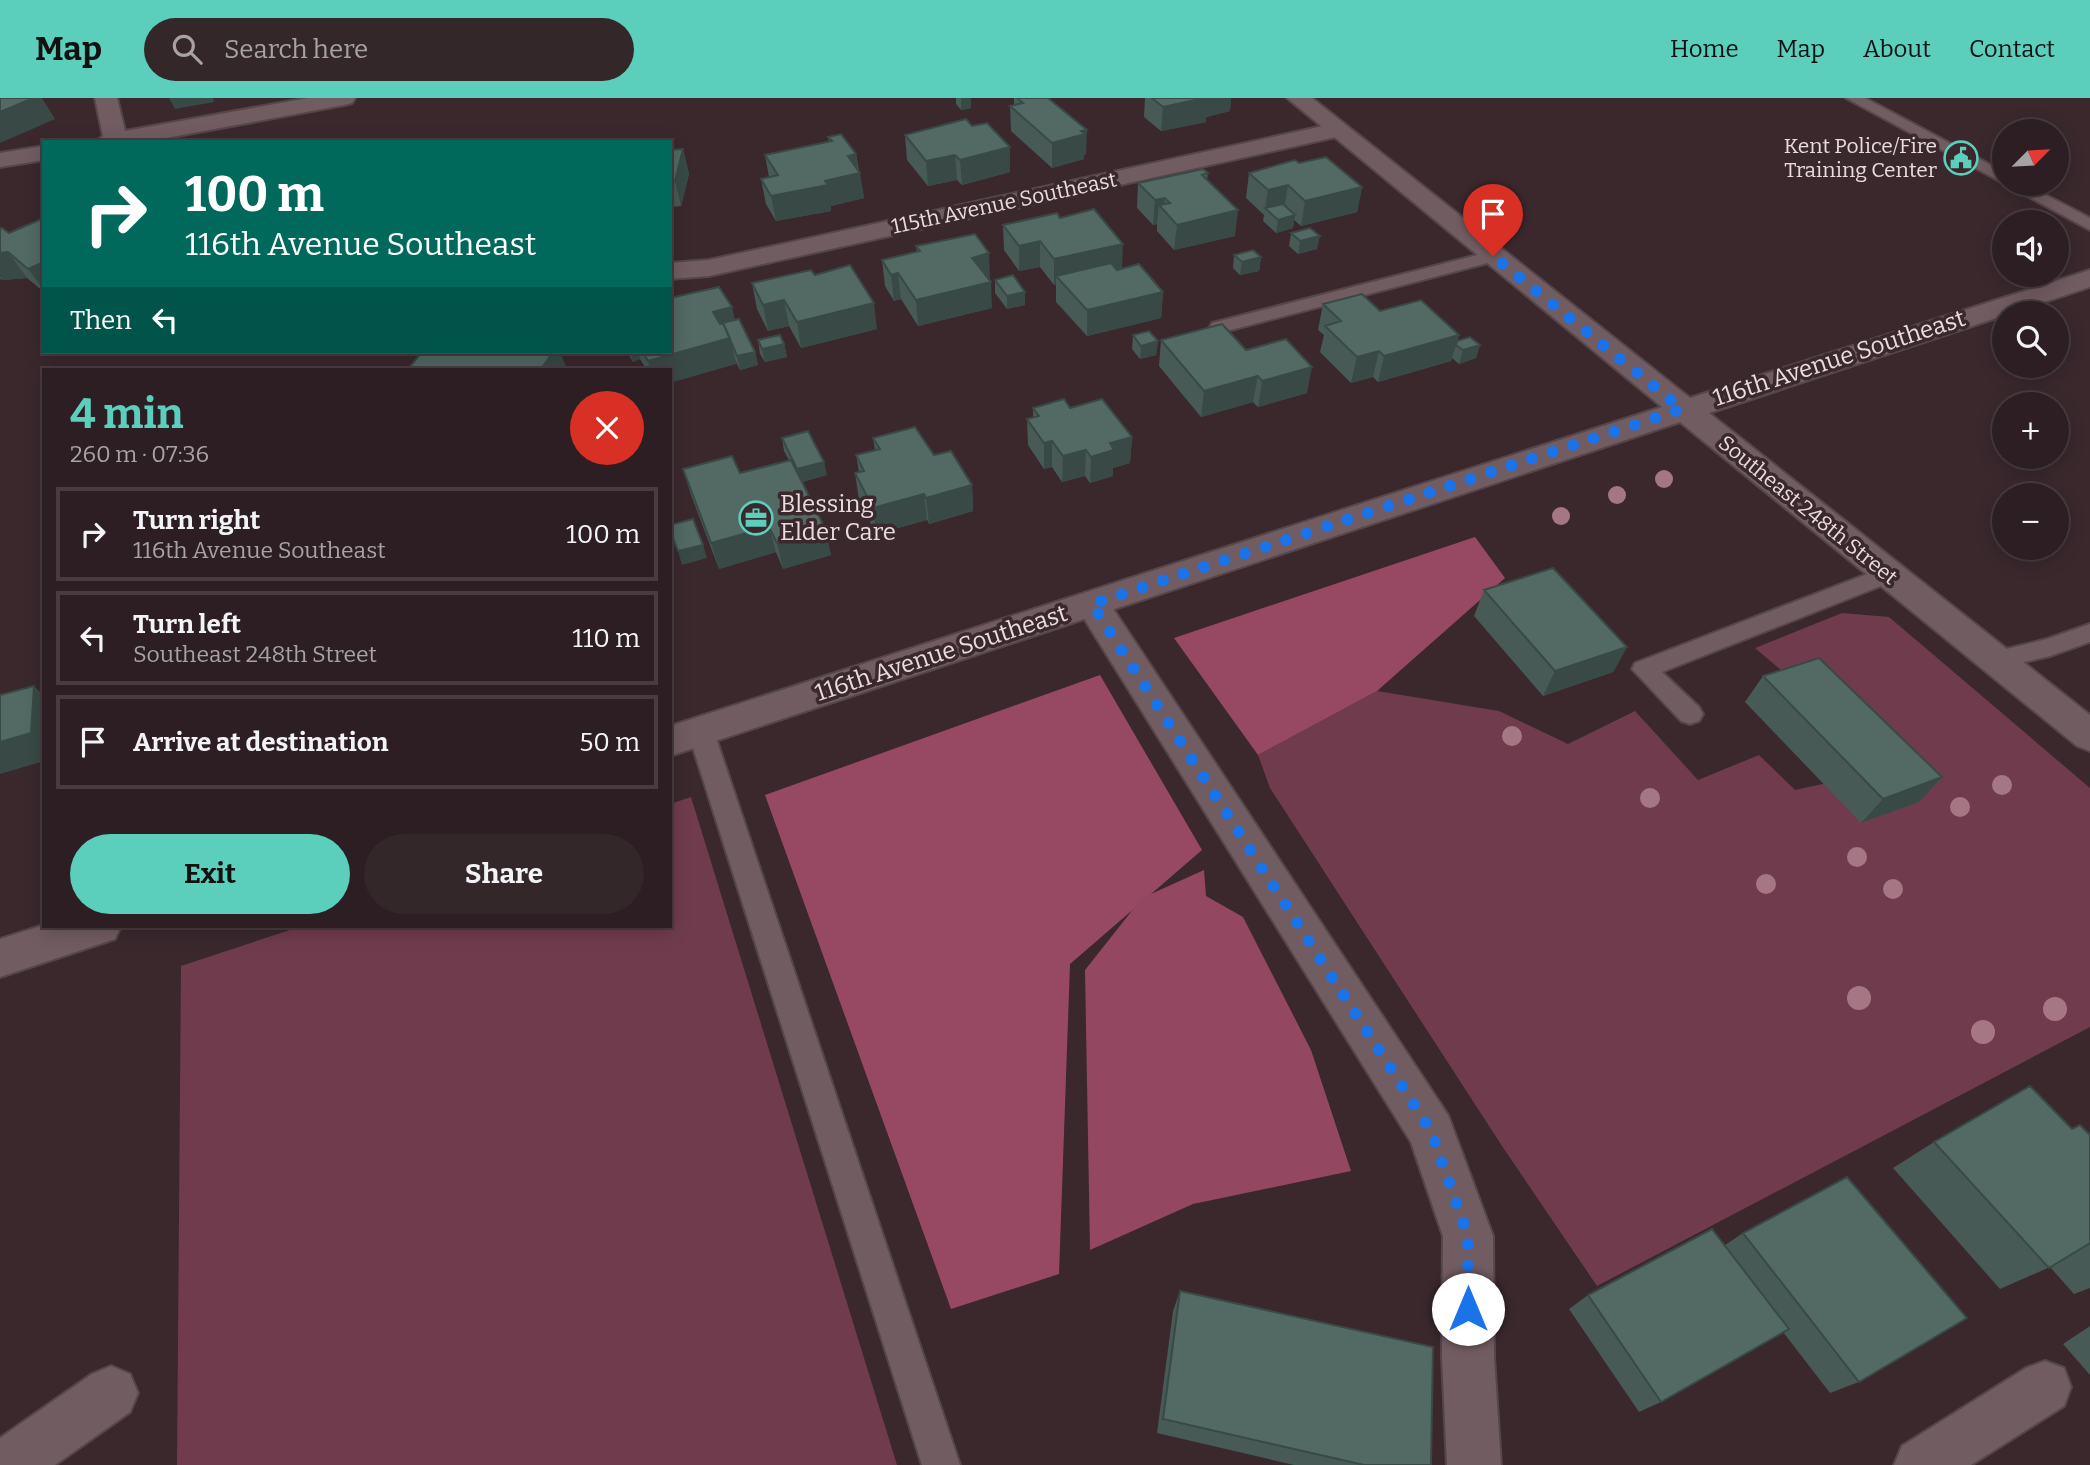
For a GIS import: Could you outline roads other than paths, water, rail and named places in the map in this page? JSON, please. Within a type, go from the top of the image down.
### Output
[{"type":"street","points":[[106,98],[111,140]]},
{"type":"street","points":[[116,140],[344,98]]},
{"type":"street","name":"Southeast 248th Street","points":[[1298,98],[2090,736]]},
{"type":"street","name":"115th Avenue Southeast","points":[[672,271],[709,268],[1337,130]]},
{"type":"street","points":[[0,160],[42,153]]},
{"type":"street","name":"116th Avenue Southeast","points":[[672,740],[2090,278]]},
{"type":"street","points":[[1092,604],[1431,1131],[1468,1236],[1468,1357],[1474,1465]]},
{"type":"street","points":[[0,958],[94,928]]},
{"type":"street","points":[[1921,1465],[2045,1387]]},
{"type":"street","points":[[8,1465],[111,1393]]},
{"type":"lane","points":[[1854,98],[1992,173]]},
{"type":"lane","points":[[2036,196],[2090,225]]},
{"type":"lane","points":[[1219,327],[1493,256]]},
{"type":"lane","points":[[1690,714],[1635,661],[1888,574]]},
{"type":"lane","points":[[1995,660],[2050,647],[2090,633]]},
{"type":"lane","points":[[701,732],[941,1465]]},
{"type":"place","name":"Kent Police/Fire Training Center","points":[[1961,158]]},
{"type":"place","name":"Blessing Elder Care","points":[[756,518]]}]
